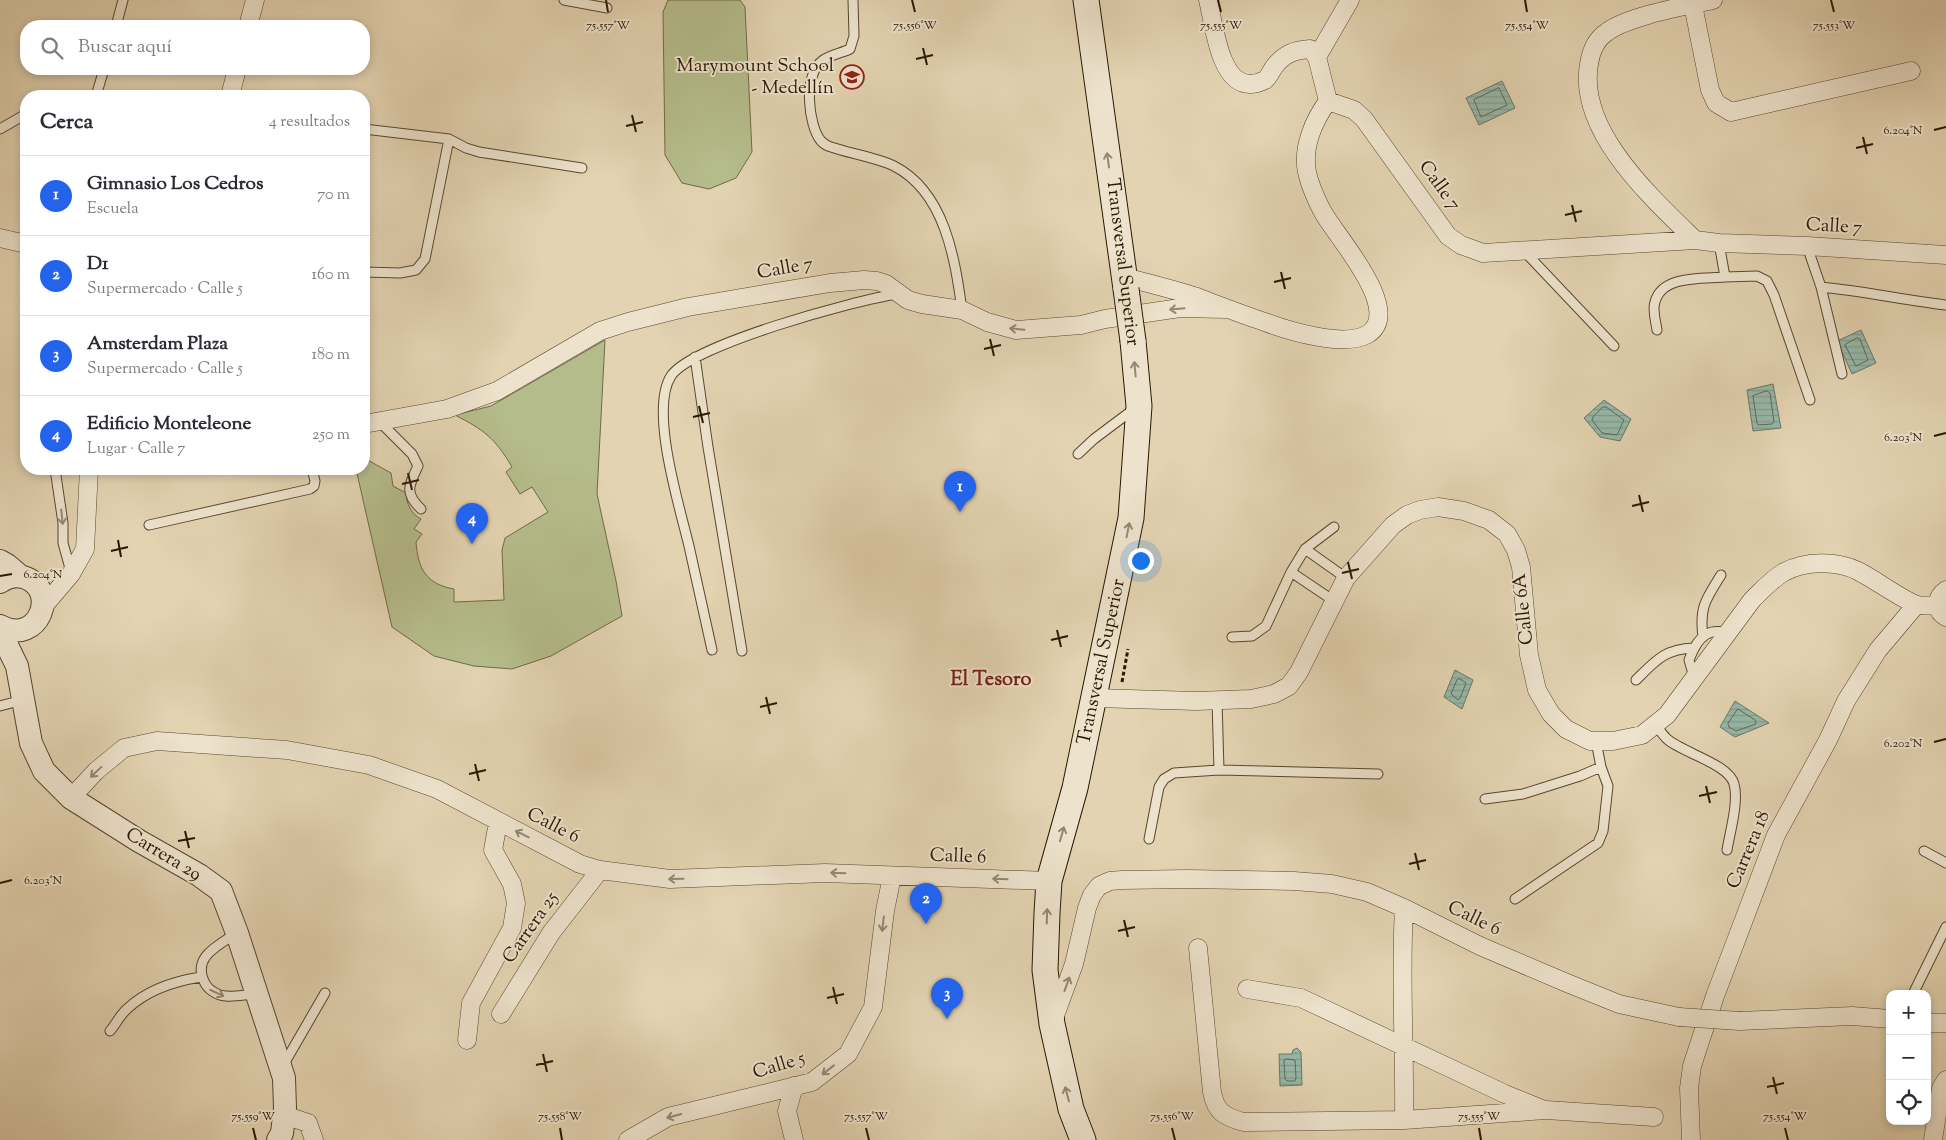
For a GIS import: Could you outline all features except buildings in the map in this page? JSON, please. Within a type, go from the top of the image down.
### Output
[{"type":"main road","name":"Transversal Superior","points":[[1083,1140],[1071,1109],[1052,1024],[1045,970],[1049,881],[1076,788],[1131,518],[1138,406],[1133,341],[1086,0]]},
{"type":"street","points":[[250,20],[255,0]]},
{"type":"street","points":[[1208,0],[1221,54],[1229,73],[1241,84],[1253,84],[1265,80],[1285,55],[1296,50],[1310,49],[1317,58],[1328,101]]},
{"type":"street","points":[[1317,58],[1350,0]]},
{"type":"street","points":[[1695,240],[1659,204],[1617,157],[1604,135],[1592,103],[1587,74],[1591,52],[1606,32],[1624,22],[1713,0]]},
{"type":"street","points":[[1693,5],[1710,90],[1716,103],[1731,112],[1911,71]]},
{"type":"street","points":[[232,90],[235,75]]},
{"type":"street","name":"Calle 7","points":[[1125,283],[1194,296],[1289,331],[1312,336],[1344,339],[1362,338],[1370,333],[1375,327],[1378,311],[1376,295],[1356,260],[1324,214],[1306,171],[1307,153],[1313,125],[1328,101],[1354,110],[1364,119],[1448,236],[1461,245],[1483,252],[1695,240],[1719,243],[1807,246],[1946,255]]},
{"type":"street","points":[[0,238],[20,243]]},
{"type":"street","name":"Calle 7","points":[[372,423],[447,409],[497,391],[600,331],[653,315],[830,283],[864,280],[877,281],[886,284],[897,294],[908,300],[962,310],[987,322],[1016,330],[1081,325],[1105,319],[1180,308],[1226,309]]},
{"type":"street","points":[[0,626],[16,631],[66,579],[85,549],[89,475]]},
{"type":"street","name":"Calle 6A","points":[[1095,698],[1251,699],[1274,694],[1289,686],[1299,672],[1346,578],[1387,532],[1407,515],[1420,510],[1438,507],[1464,511],[1489,520],[1507,534],[1516,550],[1521,567],[1529,655],[1537,690],[1551,714],[1566,730],[1590,741],[1613,741],[1642,735],[1667,714],[1767,584],[1784,572],[1803,565],[1827,563],[1842,565],[1858,570],[1916,605]]},
{"type":"street","points":[[0,562],[8,565],[10,579],[28,579],[38,607]]},
{"type":"street","points":[[1916,605],[1941,611],[1939,596],[1946,590]]},
{"type":"street","name":"Carrera 18","points":[[1691,1140],[1689,1088],[1692,1066],[1715,996],[1776,835],[1828,740],[1846,701],[1878,650],[1916,605]]},
{"type":"street","name":"Carrera 29","points":[[17,666],[22,647],[38,607]]},
{"type":"street","name":"Carrera 29","points":[[0,631],[17,666],[31,743],[44,771],[71,798],[221,891],[237,933],[284,1078],[284,1118],[282,1133],[278,1140]]},
{"type":"street","name":"Calle 6","points":[[71,798],[96,771],[124,748],[157,741],[287,750],[370,765],[437,789],[580,864],[600,870],[670,880],[825,873],[1049,881]]},
{"type":"street","points":[[468,1040],[471,1003],[512,928],[516,903],[512,884],[493,850],[498,822]]},
{"type":"street","name":"Carrera 25","points":[[501,1014],[551,933],[600,870]]},
{"type":"street","name":"Calle 5","points":[[628,1140],[668,1117],[812,1082],[848,1054],[873,1007],[885,911],[892,876]]},
{"type":"street","name":"Calle 6","points":[[1052,1024],[1074,964],[1086,908],[1099,886],[1110,881],[1187,878],[1294,881],[1332,884],[1367,892],[1404,908],[1480,946],[1619,1004],[1679,1016],[1740,1021],[1852,1016],[1886,1020]]},
{"type":"street","points":[[1404,908],[1402,949],[1405,1047],[1404,1120]]},
{"type":"street","points":[[1046,945],[1057,952],[1066,953],[1079,943]]},
{"type":"street","points":[[1198,948],[1212,1092],[1215,1107],[1228,1117],[1243,1122],[1404,1120],[1546,1110],[1654,1117]]},
{"type":"street","points":[[1247,989],[1301,998],[1505,1094],[1546,1110]]},
{"type":"street","points":[[1931,1023],[1946,1023]]},
{"type":"street","name":"Carrera 29","points":[[272,1140],[276,1131],[279,1111],[281,1068]]},
{"type":"street","points":[[1933,1140],[1941,1088],[1946,1080]]},
{"type":"street","points":[[794,1086],[787,1110],[794,1140]]},
{"type":"street","points":[[284,1118],[293,1118],[308,1123],[314,1140]]},
{"type":"lane","points":[[118,20],[123,0]]},
{"type":"lane","points":[[564,0],[607,8]]},
{"type":"lane","points":[[853,0],[854,36],[850,49],[821,61],[813,72],[810,108],[816,134],[822,143],[831,147],[893,166],[922,188],[935,208],[949,238],[962,310]]},
{"type":"lane","points":[[98,90],[102,75]]},
{"type":"lane","points":[[0,129],[20,117]]},
{"type":"lane","points":[[370,130],[449,139],[466,148],[480,152],[582,168]]},
{"type":"lane","points":[[370,272],[400,273],[416,270],[425,258],[449,139]]},
{"type":"lane","points":[[1719,243],[1725,278]]},
{"type":"lane","points":[[1807,246],[1821,287],[1842,374]]},
{"type":"lane","points":[[1523,249],[1614,346]]},
{"type":"lane","points":[[1657,330],[1654,304],[1659,293],[1673,282],[1757,276],[1768,281],[1810,400]]},
{"type":"lane","points":[[1821,287],[1859,290],[1903,300],[1946,305]]},
{"type":"lane","points":[[712,650],[666,447],[665,393],[671,375],[696,356],[730,342],[834,307],[897,294]]},
{"type":"lane","points":[[696,356],[708,447],[742,651]]},
{"type":"lane","points":[[1078,454],[1094,439],[1138,406]]},
{"type":"lane","points":[[372,423],[415,458],[418,466],[410,484],[409,493],[421,509]]},
{"type":"lane","points":[[56,475],[62,515],[66,579]]},
{"type":"lane","points":[[149,524],[310,489],[314,486],[314,475]]},
{"type":"lane","points":[[1232,637],[1252,636],[1266,626],[1291,572],[1305,549],[1334,527]]},
{"type":"lane","points":[[1305,549],[1346,578]]},
{"type":"lane","points":[[1291,572],[1334,602]]},
{"type":"lane","points":[[1703,637],[1701,622],[1704,602],[1721,575]]},
{"type":"lane","points":[[1695,678],[1689,660],[1694,648],[1703,637],[1712,632],[1729,632]]},
{"type":"lane","points":[[1636,680],[1657,660],[1678,649],[1694,648]]},
{"type":"lane","points":[[0,706],[24,700]]},
{"type":"lane","points":[[1218,700],[1219,770]]},
{"type":"lane","points":[[1654,724],[1667,739],[1684,750],[1723,769],[1734,782],[1735,797],[1727,850]]},
{"type":"lane","points":[[1515,899],[1598,843],[1603,831],[1608,786],[1601,767],[1596,741]]},
{"type":"lane","points":[[1485,799],[1523,794],[1580,776],[1601,767]]},
{"type":"lane","points":[[1149,839],[1158,787],[1164,779],[1174,773],[1219,770],[1378,774]]},
{"type":"lane","points":[[1924,851],[1946,863]]},
{"type":"lane","points":[[1915,990],[1946,927]]},
{"type":"lane","points":[[237,933],[211,950],[202,962],[202,977],[209,989],[224,996],[257,994]]},
{"type":"lane","points":[[110,1031],[125,1010],[144,995],[184,980],[202,977]]},
{"type":"lane","points":[[281,1068],[325,994]]},
{"type":"green space","points":[[668,0],[740,0],[745,7],[752,152],[736,178],[709,189],[682,183],[665,155],[663,12]]},
{"type":"green space","points":[[605,340],[597,494],[622,616],[551,656],[512,669],[474,666],[434,656],[392,627],[357,475],[370,475],[370,461],[391,473],[393,486],[406,493],[410,508],[421,519],[414,529],[422,534],[416,542],[419,560],[425,574],[444,587],[454,589],[454,602],[504,600],[502,550],[505,538],[548,512],[532,487],[520,494],[506,472],[512,467],[494,442],[474,425],[455,415],[491,406]]},
{"type":"water","points":[[1502,81],[1515,108],[1479,125],[1466,98]]},
{"type":"water","points":[[1861,330],[1876,363],[1852,374],[1837,341]]},
{"type":"water","points":[[1773,384],[1781,428],[1753,431],[1747,390]]},
{"type":"water","points":[[1604,400],[1631,419],[1620,441],[1600,437],[1584,418]]},
{"type":"water","points":[[1455,670],[1473,680],[1462,709],[1444,697]]},
{"type":"water","points":[[1735,701],[1769,723],[1735,737],[1720,727]]},
{"type":"water","points":[[1297,1048],[1301,1052],[1302,1085],[1280,1086],[1279,1054],[1292,1054],[1293,1050]]},
{"type":"place","name":"Marymount School - Medellín","points":[[852,77]]},
{"type":"place","name":"Gimnasio Los Cedros","points":[[960,512]]},
{"type":"place","name":"Edificio Monteleone","points":[[472,544]]},
{"type":"place","name":"D1","points":[[926,924]]},
{"type":"place","name":"Amsterdam Plaza","points":[[947,1019]]},
{"type":"district","name":"El Tesoro","points":[[991,680]]}]
